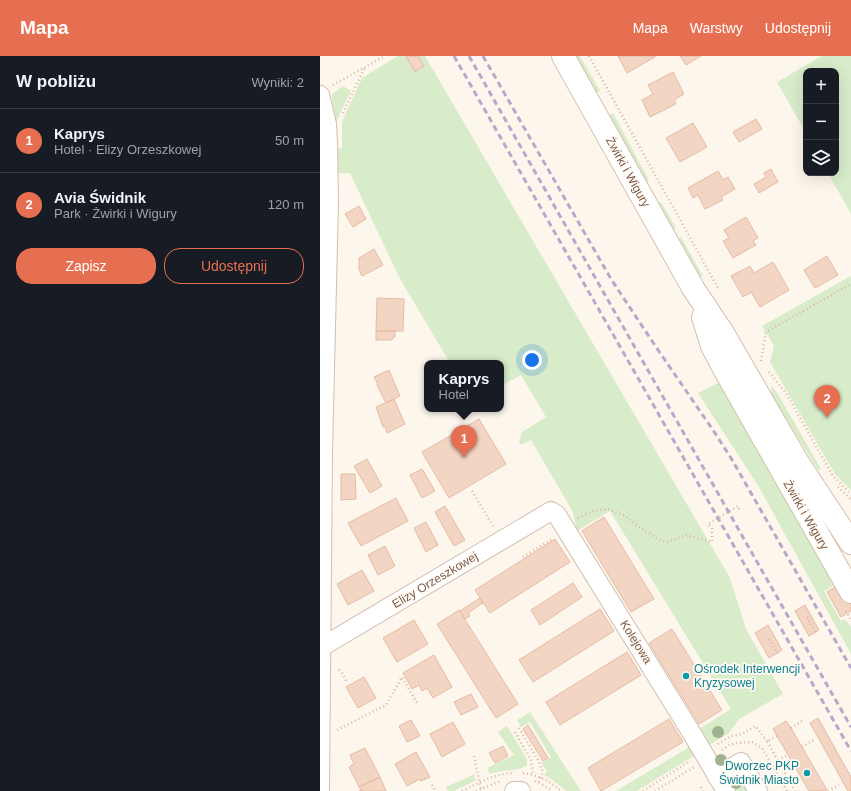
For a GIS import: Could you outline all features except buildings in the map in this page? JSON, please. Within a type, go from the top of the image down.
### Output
[{"type":"main road","name":"Żwirki i Wigury","points":[[562,56],[693,288],[723,333],[797,461],[851,543]]},
{"type":"main road","name":"Żwirki i Wigury","points":[[693,288],[712,346],[762,437],[851,592]]},
{"type":"street","points":[[320,791],[322,451],[329,202],[324,172],[328,144],[323,92]]},
{"type":"street","name":"Elizy Orzeszkowej","points":[[321,648],[551,511]]},
{"type":"street","name":"Kolejowa","points":[[551,511],[557,515],[559,532],[694,737],[721,784],[740,762],[758,791]]},
{"type":"street","points":[[514,791],[521,791]]},
{"type":"path","points":[[323,92],[365,66],[385,56]]},
{"type":"path","points":[[589,56],[719,290]]},
{"type":"path","points":[[341,115],[365,66]]},
{"type":"path","points":[[761,361],[766,332],[851,284]]},
{"type":"path","points":[[757,355],[763,365]]},
{"type":"path","points":[[766,369],[786,393],[833,476],[851,494]]},
{"type":"path","points":[[472,491],[501,540]]},
{"type":"path","points":[[523,557],[592,511],[608,509],[625,516],[652,535],[667,542],[687,535],[712,542],[712,529],[708,524],[738,506],[740,511]]},
{"type":"path","points":[[848,614],[851,619]]},
{"type":"path","points":[[807,617],[816,633]]},
{"type":"path","points":[[769,639],[778,654]]},
{"type":"path","points":[[321,730],[338,729],[386,705],[402,677],[417,703]]},
{"type":"path","points":[[791,728],[802,721]]},
{"type":"path","points":[[755,726],[767,741],[795,791]]},
{"type":"path","points":[[519,728],[538,760],[543,772],[538,783]]},
{"type":"path","points":[[515,732],[531,760],[533,774]]},
{"type":"path","points":[[767,741],[777,736]]},
{"type":"path","points":[[802,747],[814,740]]},
{"type":"path","points":[[752,742],[762,748],[788,791]]},
{"type":"path","points":[[778,760],[788,755]]},
{"type":"path","points":[[474,756],[481,788]]},
{"type":"path","points":[[432,785],[435,791]]},
{"type":"path","points":[[828,791],[839,785]]},
{"type":"path","points":[[701,787],[703,791]]},
{"type":"green space","points":[[398,56],[425,56],[730,578],[746,629],[783,694],[739,719],[729,733],[706,747],[696,731],[731,709],[610,511],[577,531],[573,512],[531,440],[521,445],[519,441],[522,432],[546,417],[521,375],[504,384],[504,360],[448,360],[399,277],[350,173],[337,173],[336,149],[342,148],[342,122],[362,78]]},
{"type":"green space","points":[[574,56],[580,56],[600,91],[595,93]]},
{"type":"green space","points":[[822,56],[851,56],[851,214],[830,176],[839,176],[839,68],[803,68],[803,128],[777,82]]},
{"type":"green space","points":[[343,86],[351,91],[336,122],[332,94]]},
{"type":"green space","points":[[613,113],[649,180],[646,182],[643,180],[608,117]]},
{"type":"green space","points":[[661,202],[676,228],[671,230],[658,204]]},
{"type":"green space","points":[[681,237],[703,276],[697,276],[678,239]]},
{"type":"green space","points":[[851,276],[851,490],[835,474],[770,362],[774,346],[762,326]]},
{"type":"green space","points":[[724,380],[838,583],[824,591],[841,621],[845,619],[851,627],[851,654],[759,487],[698,393]]},
{"type":"green space","points":[[772,386],[821,469],[818,470],[775,401],[771,393]]},
{"type":"green space","points":[[530,712],[581,791],[566,791],[544,775],[547,771],[541,763],[551,757],[530,722],[521,727],[517,720]]},
{"type":"green space","points":[[507,726],[527,759],[527,765],[521,768],[490,774],[487,768],[514,755],[498,732]]},
{"type":"green space","points":[[687,741],[697,754],[637,791],[616,791],[688,748]]},
{"type":"green space","points":[[475,774],[474,776],[476,780],[454,791],[448,791],[446,787]]},
{"type":"green space","points":[[737,774],[750,791],[733,791],[729,778]]},
{"type":"railway","points":[[454,56],[851,751]]},
{"type":"railway","points":[[469,56],[851,727]]},
{"type":"railway","points":[[483,56],[611,279],[731,458],[851,668]]},
{"type":"place","name":"Avia Świdnik","points":[[827,418]]},
{"type":"place","name":"Kaprys","points":[[464,458]]},
{"type":"place","name":"Ośrodek Interwencji Kryzysowej","points":[[686,676]]},
{"type":"place","name":"Dworzec PKP Świdnik Miasto","points":[[807,773]]}]
